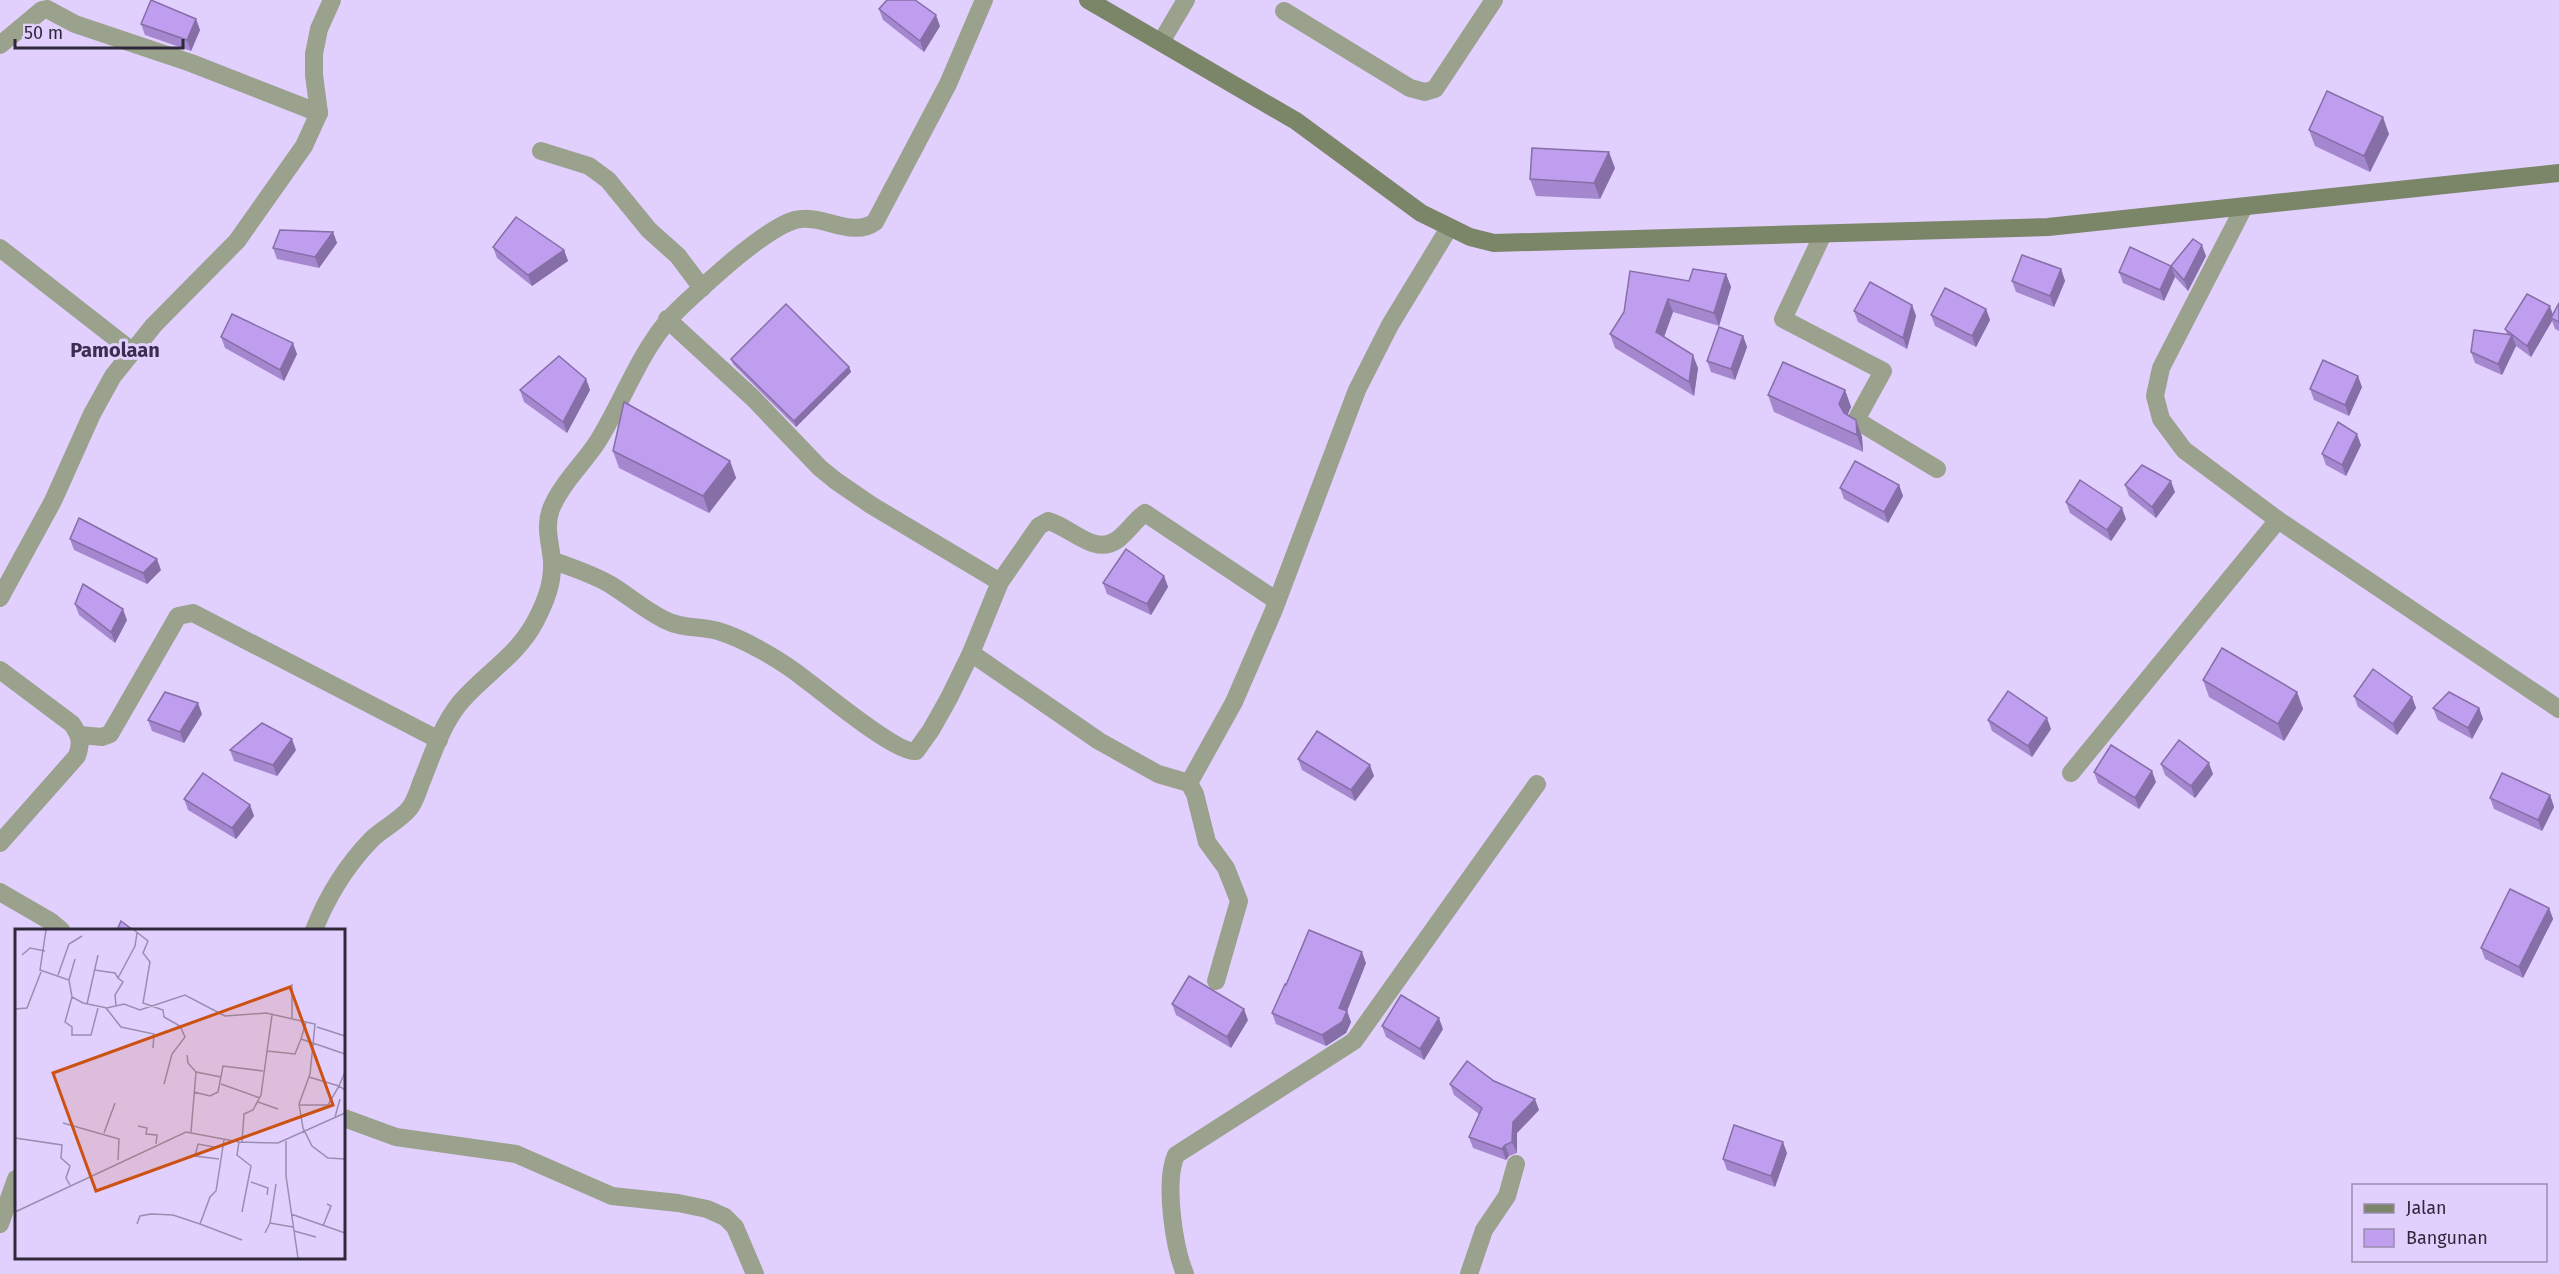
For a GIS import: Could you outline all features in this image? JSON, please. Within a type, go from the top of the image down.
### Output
[{"type":"street","points":[[0,598],[53,501],[92,414],[112,376],[132,351],[237,241],[304,146],[320,113],[314,75],[314,54],[319,29],[332,0]]},
{"type":"street","points":[[314,929],[329,896],[370,841],[409,810],[450,716],[461,702],[520,646],[546,599],[551,577],[552,560],[548,530],[551,508],[600,437],[653,341],[668,319],[733,261],[782,225],[808,218],[854,228],[866,228],[875,222],[948,84],[984,0]]},
{"type":"street","points":[[1089,0],[1296,121],[1421,213],[1470,237],[1504,243],[2048,227],[2559,173]]},
{"type":"street","points":[[1161,42],[1186,0]]},
{"type":"street","points":[[1284,11],[1410,88],[1425,92],[1435,89],[1494,0]]},
{"type":"street","points":[[0,45],[46,9],[75,24],[190,63],[320,113]]},
{"type":"street","points":[[540,151],[589,166],[608,180],[649,230],[678,256],[702,288]]},
{"type":"street","points":[[2244,207],[2161,368],[2155,396],[2161,419],[2184,450],[2278,520],[2559,709]]},
{"type":"street","points":[[1188,783],[1234,702],[1277,601],[1357,390],[1390,325],[1449,228]]},
{"type":"street","points":[[1823,234],[1783,319],[1883,371],[1856,420],[1937,469]]},
{"type":"street","points":[[0,248],[132,351]]},
{"type":"street","points":[[668,319],[753,398],[820,468],[836,481],[879,510],[1000,582]]},
{"type":"street","points":[[552,560],[610,585],[670,622],[688,628],[712,629],[743,641],[804,678],[862,723],[908,751],[916,751],[931,730],[971,653],[1000,582],[1034,532],[1048,521],[1101,546],[1120,538],[1145,513],[1277,601]]},
{"type":"street","points":[[2071,772],[2278,520]]},
{"type":"street","points":[[80,735],[102,737],[110,734],[178,616],[193,613],[439,740]]},
{"type":"street","points":[[971,653],[1099,741],[1158,774],[1188,783],[1195,794],[1207,842],[1226,868],[1239,901],[1216,981]]},
{"type":"street","points":[[0,669],[72,724],[80,735],[81,745],[76,756],[0,843]]},
{"type":"street","points":[[1185,1274],[1179,1260],[1171,1182],[1176,1155],[1354,1041],[1537,784]]},
{"type":"street","points":[[0,892],[50,921],[59,929]]},
{"type":"street","points":[[345,1118],[396,1137],[432,1144],[516,1154],[612,1196],[678,1203],[716,1212],[735,1227],[755,1274]]},
{"type":"street","points":[[1468,1274],[1484,1230],[1507,1196],[1516,1164]]},
{"type":"street","points":[[0,1224],[15,1182]]},
{"type":"building","points":[[151,0],[196,19],[187,40],[141,24]]},
{"type":"building","points":[[887,0],[915,0],[936,15],[920,41],[879,9]]},
{"type":"building","points":[[2327,91],[2383,117],[2364,156],[2309,130]]},
{"type":"building","points":[[1532,148],[1609,152],[1594,183],[1530,179]]},
{"type":"building","points":[[516,217],[564,250],[528,275],[493,247]]},
{"type":"building","points":[[280,230],[333,232],[315,257],[273,248]]},
{"type":"building","points":[[2193,239],[2202,245],[2184,280],[2171,266]]},
{"type":"building","points":[[2130,247],[2171,266],[2160,290],[2119,272]]},
{"type":"building","points":[[2022,255],[2061,269],[2050,296],[2012,281]]},
{"type":"building","points":[[1693,269],[1726,274],[1714,313],[1668,299],[1656,332],[1693,355],[1689,382],[1610,334],[1624,312],[1630,271],[1689,281]]},
{"type":"building","points":[[1870,282],[1912,305],[1903,338],[1854,311]]},
{"type":"building","points":[[1945,288],[1986,309],[1972,336],[1931,315]]},
{"type":"building","points":[[2527,294],[2550,306],[2527,346],[2505,329]]},
{"type":"building","points":[[2559,303],[2559,322],[2551,318]]},
{"type":"building","points":[[786,304],[849,367],[794,421],[731,359]]},
{"type":"building","points":[[232,314],[293,343],[280,370],[221,337]]},
{"type":"building","points":[[1719,327],[1743,336],[1731,369],[1707,361]]},
{"type":"building","points":[[2474,330],[2512,335],[2498,364],[2471,352]]},
{"type":"building","points":[[559,356],[586,379],[563,422],[520,390]]},
{"type":"building","points":[[2323,360],[2358,376],[2345,405],[2310,389]]},
{"type":"building","points":[[1783,362],[1845,390],[1839,404],[1844,413],[1856,420],[1857,435],[1768,395]]},
{"type":"building","points":[[624,402],[730,461],[703,496],[613,451]]},
{"type":"building","points":[[2338,422],[2357,434],[2342,465],[2322,454]]},
{"type":"building","points":[[1855,461],[1899,485],[1884,512],[1840,488]]},
{"type":"building","points":[[2142,465],[2171,481],[2152,507],[2125,485]]},
{"type":"building","points":[[2080,480],[2122,508],[2107,530],[2066,502]]},
{"type":"building","points":[[79,518],[157,559],[143,573],[70,539]]},
{"type":"building","points":[[1126,549],[1164,576],[1147,604],[1103,583]]},
{"type":"building","points":[[83,584],[123,609],[111,632],[75,604]]},
{"type":"building","points":[[2222,648],[2297,692],[2278,724],[2203,680]]},
{"type":"building","points":[[2373,669],[2412,697],[2393,724],[2354,696]]},
{"type":"building","points":[[2008,691],[2047,718],[2028,746],[1988,720]]},
{"type":"building","points":[[165,692],[198,703],[180,732],[148,720]]},
{"type":"building","points":[[2449,692],[2479,708],[2468,728],[2433,708]]},
{"type":"building","points":[[262,723],[292,739],[273,765],[230,750]]},
{"type":"building","points":[[1317,731],[1370,765],[1351,790],[1298,759]]},
{"type":"building","points":[[2179,740],[2209,763],[2191,786],[2161,764]]},
{"type":"building","points":[[2111,745],[2152,771],[2135,798],[2094,772]]},
{"type":"building","points":[[203,773],[250,805],[232,828],[184,799]]},
{"type":"building","points":[[2502,773],[2550,795],[2538,820],[2490,798]]},
{"type":"building","points":[[2510,889],[2549,908],[2519,967],[2481,948]]},
{"type":"building","points":[[121,921],[132,929],[117,929]]},
{"type":"building","points":[[1309,930],[1362,952],[1339,1008],[1347,1011],[1342,1022],[1322,1035],[1272,1013]]},
{"type":"building","points":[[1189,976],[1244,1009],[1227,1037],[1172,1004]]},
{"type":"building","points":[[1401,995],[1439,1018],[1420,1049],[1382,1026]]},
{"type":"building","points":[[1467,1061],[1494,1081],[1535,1099],[1513,1122],[1512,1142],[1502,1149],[1469,1137],[1482,1108],[1450,1084]]},
{"type":"building","points":[[1734,1125],[1783,1142],[1771,1176],[1723,1159]]},
{"type":"district","name":"Pamolaan","points":[[115,350]]}]
